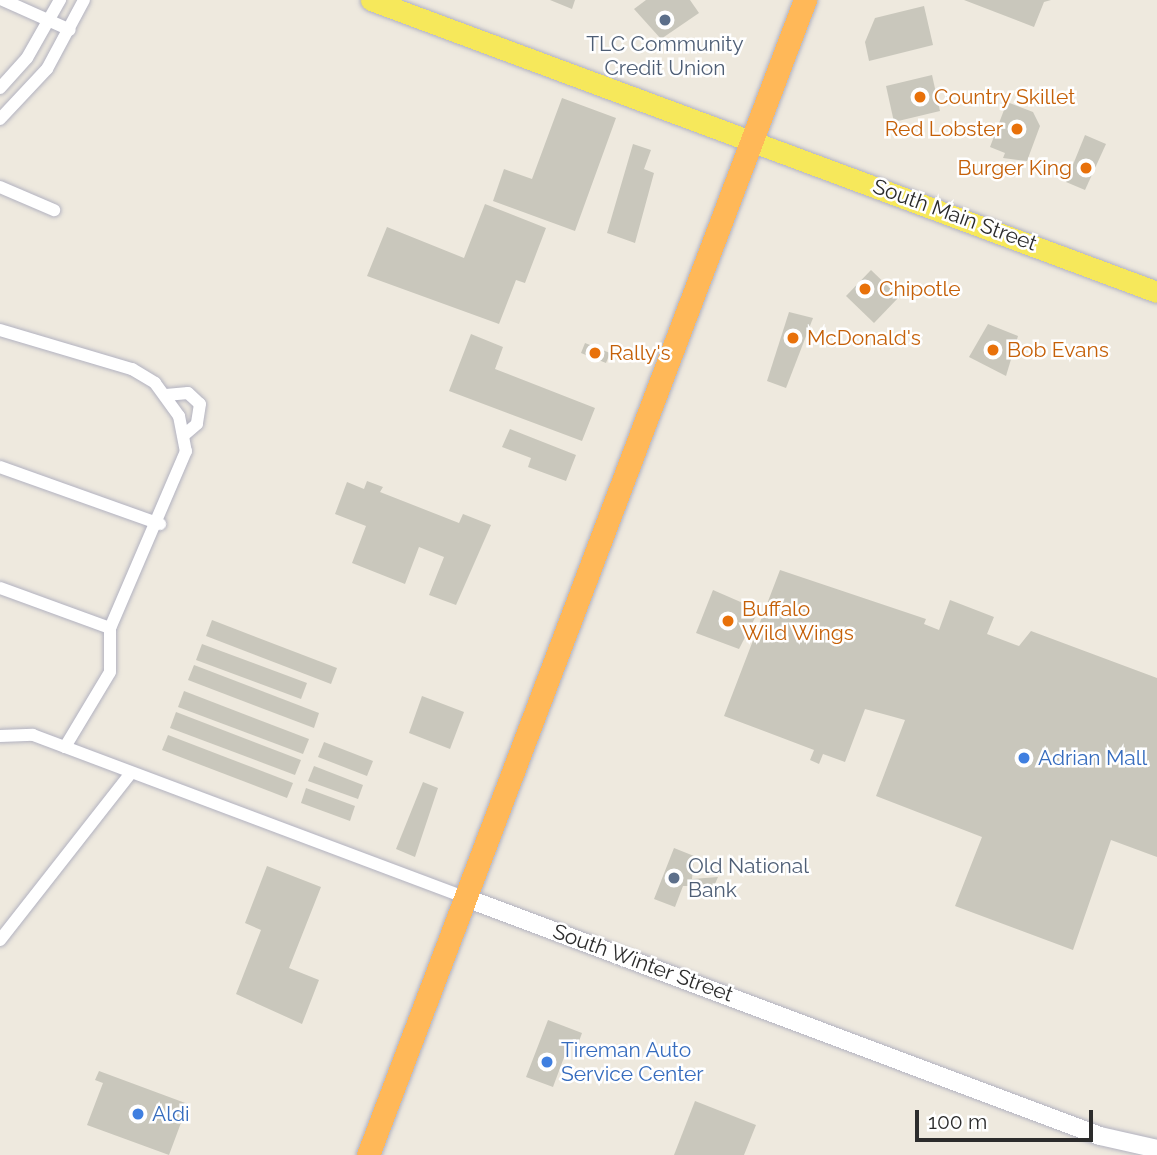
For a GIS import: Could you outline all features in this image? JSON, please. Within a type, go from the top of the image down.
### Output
[{"type":"highway","points":[[368,1155],[805,0]]},
{"type":"main road","name":"South Main Street","points":[[371,0],[1157,292]]},
{"type":"street","points":[[3,0],[52,19],[70,30]]},
{"type":"street","points":[[0,88],[52,19],[60,0]]},
{"type":"street","points":[[0,119],[47,69],[84,0]]},
{"type":"street","points":[[0,187],[54,210]]},
{"type":"street","points":[[0,330],[132,369],[166,395],[185,434],[183,471],[110,628],[110,672],[65,747]]},
{"type":"street","points":[[166,395],[188,393],[200,404],[197,424],[185,434]]},
{"type":"street","points":[[0,467],[160,524]]},
{"type":"street","points":[[0,588],[110,628]]},
{"type":"street","name":"South Winter Street","points":[[0,736],[33,734],[1100,1136],[1157,1149]]},
{"type":"street","points":[[0,940],[131,773]]},
{"type":"building","points":[[550,0],[575,0],[572,9]]},
{"type":"building","name":"TLC Community Credit Union","points":[[646,0],[690,0],[699,13],[661,39],[634,9]]},
{"type":"building","points":[[964,0],[1051,0],[1044,2],[1034,27]]},
{"type":"building","points":[[924,6],[933,45],[869,61],[865,42],[875,18]]},
{"type":"building","points":[[932,75],[940,111],[894,122],[886,86]]},
{"type":"building","points":[[562,98],[616,118],[575,231],[493,201],[504,169],[532,179]]},
{"type":"building","name":"Red Lobster","points":[[1007,102],[1033,112],[1040,126],[1027,161],[1003,158],[1005,153],[990,147]]},
{"type":"building","name":"Burger King","points":[[1085,135],[1106,144],[1085,190],[1066,182]]},
{"type":"building","points":[[633,144],[651,150],[644,169],[654,173],[635,243],[607,233]]},
{"type":"building","points":[[485,204],[546,228],[525,283],[516,280],[499,324],[367,276],[387,227],[464,258]]},
{"type":"building","points":[[871,270],[899,297],[874,323],[846,296]]},
{"type":"building","name":"McDonald's","points":[[789,312],[813,318],[786,388],[767,381]]},
{"type":"building","name":"Bob Evans","points":[[988,324],[1018,336],[1006,376],[969,357]]},
{"type":"building","points":[[471,334],[503,347],[495,369],[595,408],[582,441],[449,391]]},
{"type":"building","name":"Rally's","points":[[585,343],[610,353],[606,363],[581,353]]},
{"type":"building","points":[[510,429],[576,455],[566,481],[528,467],[531,458],[502,447]]},
{"type":"building","points":[[367,481],[383,487],[380,492],[459,523],[463,514],[491,525],[456,605],[429,595],[444,557],[419,547],[405,584],[352,563],[366,526],[335,514],[347,482],[364,489]]},
{"type":"building","name":"Adrian Mall","points":[[780,570],[926,619],[924,624],[939,630],[950,600],[994,617],[987,634],[1019,646],[1031,631],[1157,678],[1157,857],[1111,840],[1073,950],[955,906],[982,837],[876,796],[905,720],[865,709],[845,762],[823,754],[819,764],[810,760],[814,750],[724,716]]},
{"type":"building","name":"Buffalo Wild Wings","points":[[713,590],[759,610],[739,649],[696,633]]},
{"type":"building","points":[[212,620],[337,668],[331,684],[206,636]]},
{"type":"building","points":[[202,644],[307,683],[301,699],[196,660]]},
{"type":"building","points":[[194,665],[319,713],[314,728],[188,680]]},
{"type":"building","points":[[184,691],[309,739],[303,754],[178,707]]},
{"type":"building","points":[[422,696],[464,712],[450,749],[409,733]]},
{"type":"building","points":[[176,712],[301,760],[295,775],[170,728]]},
{"type":"building","points":[[168,735],[293,783],[287,798],[162,750]]},
{"type":"building","points":[[324,742],[373,761],[367,776],[318,757]]},
{"type":"building","points":[[314,766],[363,785],[358,799],[308,781]]},
{"type":"building","points":[[423,782],[438,788],[415,857],[396,849]]},
{"type":"building","points":[[306,788],[355,806],[350,821],[301,803]]},
{"type":"building","name":"Old National Bank","points":[[674,848],[694,856],[692,879],[718,877],[714,886],[683,886],[675,907],[654,899]]},
{"type":"building","points":[[267,866],[321,887],[289,968],[319,980],[302,1024],[236,994],[261,930],[245,923]]},
{"type":"building","name":"Tireman Auto Service Center","points":[[548,1020],[582,1033],[577,1047],[569,1044],[553,1087],[526,1077]]},
{"type":"building","name":"Aldi","points":[[99,1071],[188,1104],[169,1155],[87,1125],[103,1083],[95,1080]]},
{"type":"building","points":[[695,1101],[756,1125],[744,1155],[674,1155]]},
{"type":"place","name":"TLC Community Credit Union","points":[[665,20]]},
{"type":"place","name":"Country Skillet","points":[[920,97]]},
{"type":"place","name":"Red Lobster","points":[[1017,129]]},
{"type":"place","name":"Burger King","points":[[1086,168]]},
{"type":"place","name":"Chipotle","points":[[865,289]]},
{"type":"place","name":"McDonald's","points":[[793,338]]},
{"type":"place","name":"Bob Evans","points":[[993,350]]},
{"type":"place","name":"Rally's","points":[[595,353]]},
{"type":"place","name":"Buffalo Wild Wings","points":[[728,621]]},
{"type":"place","name":"Adrian Mall","points":[[1024,758]]},
{"type":"place","name":"Old National Bank","points":[[674,878]]},
{"type":"place","name":"Tireman Auto Service Center","points":[[547,1062]]},
{"type":"place","name":"Aldi","points":[[138,1114]]}]
